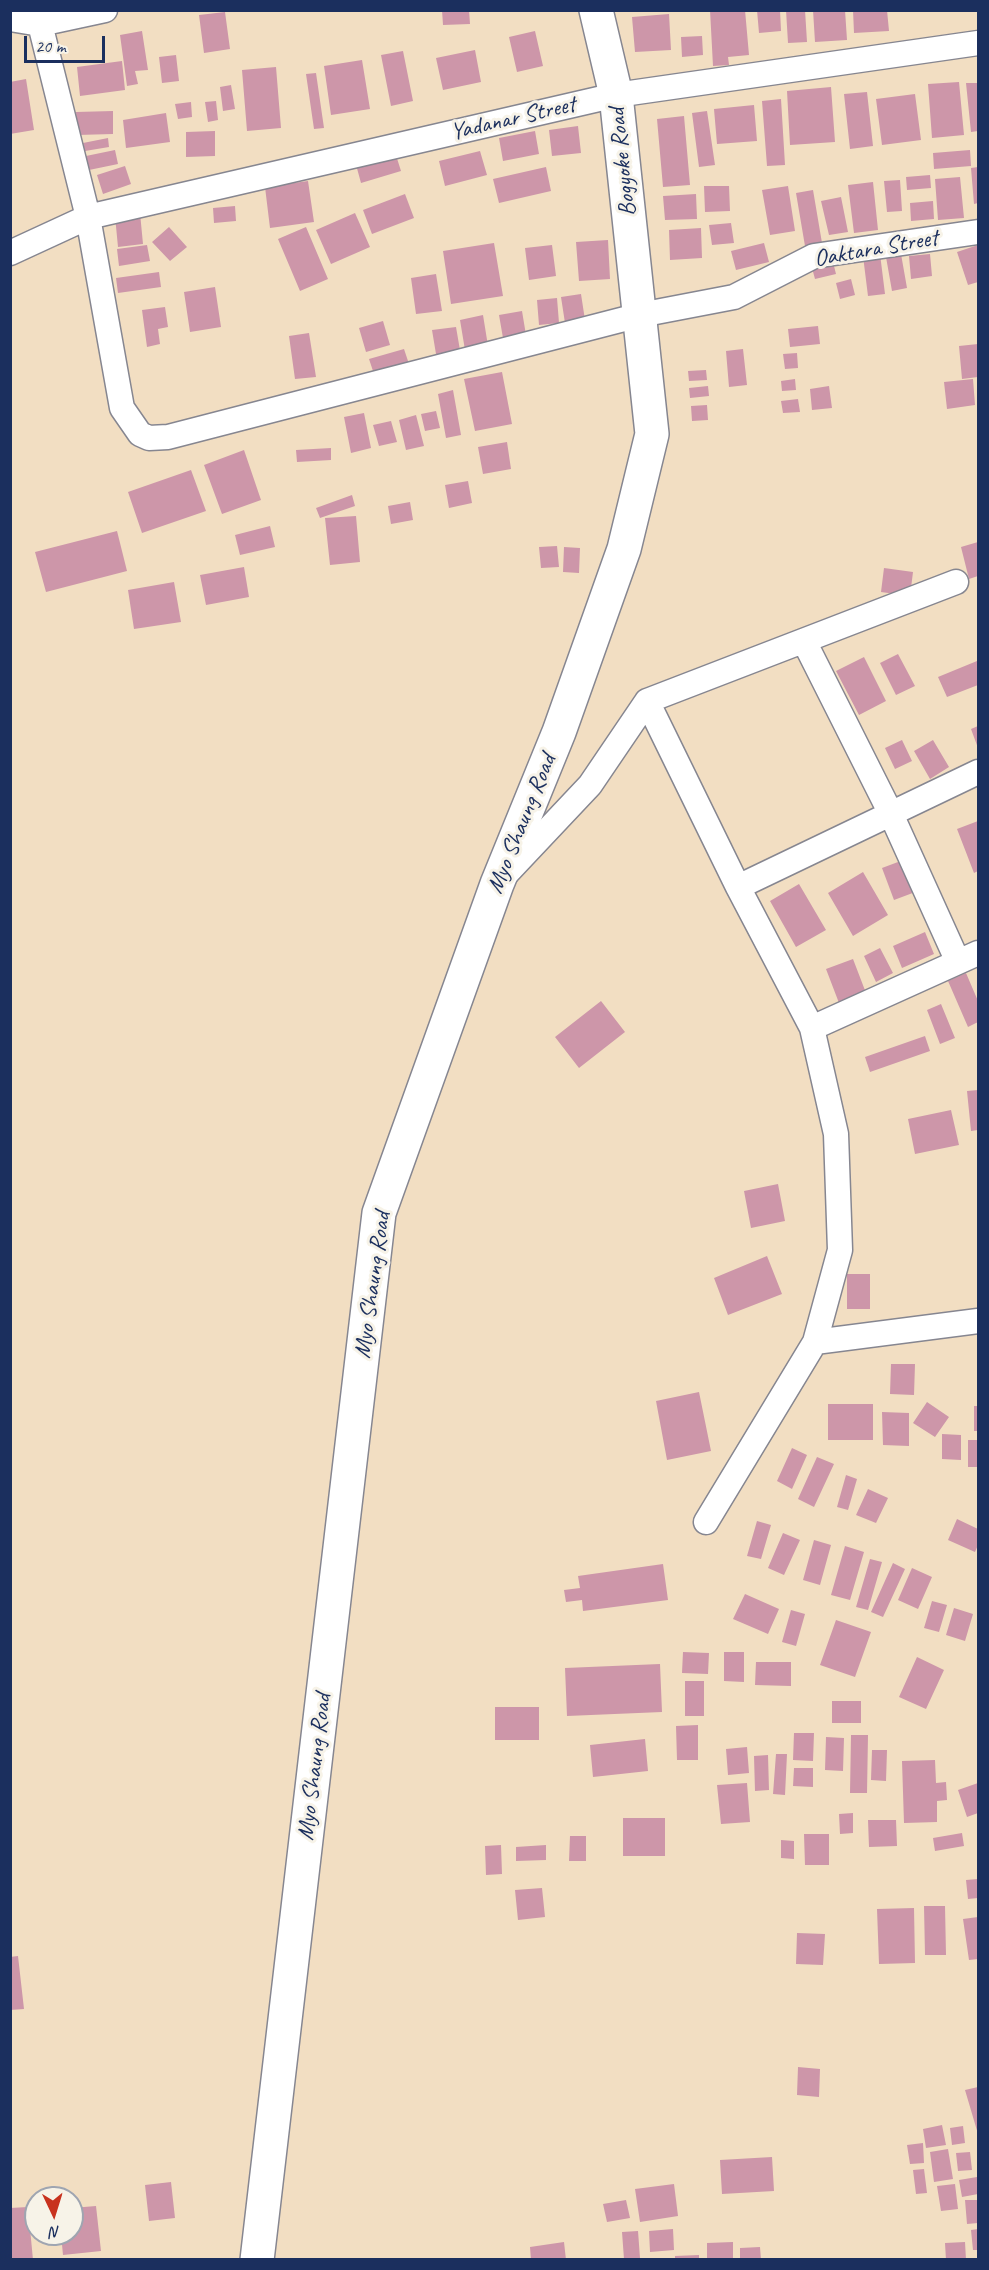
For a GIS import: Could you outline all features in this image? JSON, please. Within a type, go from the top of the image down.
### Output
[{"type":"street","points":[[10,19],[40,24],[105,10]]},
{"type":"street","name":"Bogyoke Road","points":[[596,10],[616,95],[640,315]]},
{"type":"street","points":[[40,24],[88,217]]},
{"type":"street","name":"Yadanar Street","points":[[10,253],[88,217],[616,95],[978,43]]},
{"type":"street","name":"Oaktara Street","points":[[88,217],[122,408],[140,434],[149,438],[179,434],[640,315],[734,297],[814,256],[978,232]]},
{"type":"street","name":"Myo Shaung Road","points":[[257,2259],[380,1213],[497,884],[559,732],[624,549],[652,434],[640,315]]},
{"type":"street","points":[[497,884],[590,785],[647,701],[956,582]]},
{"type":"street","points":[[804,641],[891,814],[968,957],[812,1028]]},
{"type":"street","points":[[647,701],[738,887],[812,1028],[836,1134],[840,1250],[815,1342],[706,1522]]},
{"type":"street","points":[[738,887],[978,772]]},
{"type":"street","points":[[815,1342],[978,1321]]},
{"type":"building","points":[[442,10],[469,10],[470,24],[443,25]]},
{"type":"building","points":[[710,10],[745,10],[749,55],[728,57],[729,65],[713,66]]},
{"type":"building","points":[[757,10],[780,10],[781,31],[759,33]]},
{"type":"building","points":[[786,10],[805,10],[807,42],[788,43]]},
{"type":"building","points":[[813,10],[845,10],[847,40],[815,42]]},
{"type":"building","points":[[853,10],[887,10],[889,31],[854,33]]},
{"type":"building","points":[[225,12],[230,49],[204,53],[199,15]]},
{"type":"building","points":[[669,14],[671,50],[635,52],[632,17]]},
{"type":"building","points":[[142,31],[148,70],[135,71],[138,84],[127,86],[120,35]]},
{"type":"building","points":[[535,31],[543,66],[517,72],[509,37]]},
{"type":"building","points":[[702,36],[703,55],[682,57],[681,37]]},
{"type":"building","points":[[475,50],[481,82],[443,90],[436,58]]},
{"type":"building","points":[[403,51],[413,101],[391,106],[381,55]]},
{"type":"building","points":[[176,55],[179,81],[162,83],[159,57]]},
{"type":"building","points":[[362,60],[370,109],[331,115],[324,66]]},
{"type":"building","points":[[122,61],[125,90],[80,96],[77,67]]},
{"type":"building","points":[[276,67],[281,128],[247,131],[242,70]]},
{"type":"building","points":[[316,73],[324,128],[314,129],[306,74]]},
{"type":"building","points":[[26,79],[34,130],[10,134],[10,82]]},
{"type":"building","points":[[959,82],[964,135],[932,138],[928,84]]},
{"type":"building","points":[[966,83],[978,83],[978,131],[971,132]]},
{"type":"building","points":[[231,85],[235,109],[223,111],[220,87]]},
{"type":"building","points":[[831,87],[835,142],[790,145],[787,91]]},
{"type":"building","points":[[867,92],[873,146],[850,149],[844,94]]},
{"type":"building","points":[[915,94],[921,140],[882,145],[876,99]]},
{"type":"building","points":[[781,99],[785,165],[767,166],[762,101]]},
{"type":"building","points":[[216,101],[218,120],[208,122],[205,102]]},
{"type":"building","points":[[191,102],[192,117],[178,119],[175,104]]},
{"type":"building","points":[[754,105],[757,141],[717,144],[714,109]]},
{"type":"building","points":[[113,111],[113,134],[77,135],[76,112]]},
{"type":"building","points":[[707,111],[715,165],[699,167],[692,113]]},
{"type":"building","points":[[166,113],[170,142],[126,148],[123,120]]},
{"type":"building","points":[[684,116],[690,185],[663,187],[657,119]]},
{"type":"building","points":[[578,126],[581,153],[552,156],[549,130]]},
{"type":"building","points":[[215,131],[215,156],[186,157],[186,132]]},
{"type":"building","points":[[535,131],[539,154],[503,161],[499,138]]},
{"type":"building","points":[[108,138],[109,147],[85,151],[83,143]]},
{"type":"building","points":[[394,149],[401,171],[361,183],[355,161]]},
{"type":"building","points":[[115,150],[118,164],[89,170],[86,156]]},
{"type":"building","points":[[970,150],[971,166],[934,169],[933,153]]},
{"type":"building","points":[[480,151],[487,175],[445,186],[439,161]]},
{"type":"building","points":[[125,166],[131,184],[103,194],[97,175]]},
{"type":"building","points":[[546,167],[551,191],[499,203],[493,179]]},
{"type":"building","points":[[978,167],[978,203],[974,204],[971,168]]},
{"type":"building","points":[[930,175],[931,188],[907,190],[906,177]]},
{"type":"building","points":[[960,177],[964,218],[938,220],[935,179]]},
{"type":"building","points":[[900,180],[902,211],[887,212],[884,181]]},
{"type":"building","points":[[308,181],[314,222],[270,228],[265,187]]},
{"type":"building","points":[[873,182],[878,230],[854,233],[848,185]]},
{"type":"building","points":[[704,186],[729,186],[730,211],[705,212]]},
{"type":"building","points":[[788,186],[795,231],[770,235],[762,190]]},
{"type":"building","points":[[813,190],[822,243],[805,246],[796,193]]},
{"type":"building","points":[[405,194],[414,218],[372,234],[363,210]]},
{"type":"building","points":[[696,194],[697,219],[665,220],[663,196]]},
{"type":"building","points":[[841,197],[848,232],[829,235],[821,201]]},
{"type":"building","points":[[933,201],[934,219],[911,221],[910,203]]},
{"type":"building","points":[[235,206],[236,221],[214,223],[213,208]]},
{"type":"building","points":[[140,213],[143,244],[118,247],[115,216]]},
{"type":"building","points":[[355,213],[370,247],[331,264],[316,230]]},
{"type":"building","points":[[731,223],[734,243],[712,245],[709,225]]},
{"type":"building","points":[[169,227],[187,247],[170,261],[152,242]]},
{"type":"building","points":[[306,227],[328,279],[300,291],[278,239]]},
{"type":"building","points":[[701,228],[702,258],[670,260],[669,230]]},
{"type":"building","points":[[608,240],[610,279],[579,281],[576,242]]},
{"type":"building","points":[[494,243],[503,296],[451,304],[443,251]]},
{"type":"building","points":[[764,243],[769,262],[736,270],[731,251]]},
{"type":"building","points":[[147,245],[150,261],[119,266],[117,249]]},
{"type":"building","points":[[552,245],[556,276],[529,280],[525,248]]},
{"type":"building","points":[[978,245],[978,282],[968,285],[957,252]]},
{"type":"building","points":[[880,254],[885,294],[868,296],[863,256]]},
{"type":"building","points":[[901,254],[907,288],[892,291],[886,257]]},
{"type":"building","points":[[930,254],[932,276],[911,279],[909,256]]},
{"type":"building","points":[[833,262],[836,274],[815,279],[812,268]]},
{"type":"building","points":[[159,272],[161,287],[118,293],[116,278]]},
{"type":"building","points":[[436,274],[442,311],[416,314],[411,278]]},
{"type":"building","points":[[851,279],[855,295],[840,299],[836,283]]},
{"type":"building","points":[[215,287],[221,327],[190,332],[184,292]]},
{"type":"building","points":[[581,294],[585,320],[565,323],[561,297]]},
{"type":"building","points":[[557,298],[559,323],[539,325],[537,300]]},
{"type":"building","points":[[165,307],[168,327],[158,329],[160,344],[147,347],[142,310]]},
{"type":"building","points":[[522,311],[526,335],[503,338],[499,315]]},
{"type":"building","points":[[483,315],[488,346],[465,350],[460,320]]},
{"type":"building","points":[[383,321],[390,345],[366,352],[359,328]]},
{"type":"building","points":[[818,326],[820,344],[790,347],[788,329]]},
{"type":"building","points":[[456,327],[461,356],[437,360],[432,330]]},
{"type":"building","points":[[309,333],[316,377],[295,379],[289,336]]},
{"type":"building","points":[[978,344],[978,377],[962,379],[959,346]]},
{"type":"building","points":[[404,349],[409,364],[374,374],[369,359]]},
{"type":"building","points":[[743,349],[747,385],[729,387],[726,351]]},
{"type":"building","points":[[797,353],[798,368],[785,369],[783,354]]},
{"type":"building","points":[[706,370],[707,380],[689,381],[688,371]]},
{"type":"building","points":[[502,372],[512,424],[475,431],[464,379]]},
{"type":"building","points":[[795,379],[796,390],[782,391],[781,381]]},
{"type":"building","points":[[973,379],[975,405],[947,409],[944,382]]},
{"type":"building","points":[[708,386],[709,396],[690,398],[689,388]]},
{"type":"building","points":[[829,386],[832,408],[812,410],[810,389]]},
{"type":"building","points":[[453,390],[461,435],[446,438],[438,394]]},
{"type":"building","points":[[798,399],[800,412],[783,413],[781,401]]},
{"type":"building","points":[[707,405],[708,420],[692,421],[691,406]]},
{"type":"building","points":[[436,411],[440,428],[425,431],[421,414]]},
{"type":"building","points":[[364,413],[371,448],[351,453],[344,417]]},
{"type":"building","points":[[416,415],[424,446],[406,450],[399,420]]},
{"type":"building","points":[[391,421],[397,442],[379,446],[373,425]]},
{"type":"building","points":[[507,442],[511,469],[483,474],[478,447]]},
{"type":"building","points":[[331,448],[331,460],[297,462],[296,450]]},
{"type":"building","points":[[244,450],[261,500],[222,514],[204,465]]},
{"type":"building","points":[[191,470],[206,511],[142,533],[128,492]]},
{"type":"building","points":[[468,481],[472,503],[449,508],[445,485]]},
{"type":"building","points":[[352,495],[355,506],[320,518],[316,508]]},
{"type":"building","points":[[410,502],[413,520],[391,524],[388,506]]},
{"type":"building","points":[[356,516],[360,562],[330,565],[325,518]]},
{"type":"building","points":[[270,526],[275,547],[240,555],[235,535]]},
{"type":"building","points":[[117,531],[127,571],[46,592],[35,552]]},
{"type":"building","points":[[978,542],[978,576],[969,579],[961,547]]},
{"type":"building","points":[[557,546],[559,567],[541,568],[539,547]]},
{"type":"building","points":[[564,547],[580,548],[579,573],[563,572]]},
{"type":"building","points":[[244,567],[249,597],[206,605],[200,575]]},
{"type":"building","points":[[884,568],[913,572],[910,596],[881,592]]},
{"type":"building","points":[[174,582],[181,622],[134,629],[128,590]]},
{"type":"building","points":[[898,654],[915,686],[896,695],[880,663]]},
{"type":"building","points":[[864,657],[886,701],[859,715],[836,671]]},
{"type":"building","points":[[977,661],[978,685],[947,697],[938,677]]},
{"type":"building","points":[[978,726],[978,748],[971,729]]},
{"type":"building","points":[[902,740],[912,761],[895,769],[885,748]]},
{"type":"building","points":[[933,740],[949,767],[930,779],[914,751]]},
{"type":"building","points":[[978,821],[978,871],[974,873],[957,829]]},
{"type":"building","points":[[906,859],[918,891],[894,900],[882,868]]},
{"type":"building","points":[[863,872],[888,915],[853,936],[828,893]]},
{"type":"building","points":[[799,884],[826,930],[796,947],[770,901]]},
{"type":"building","points":[[925,932],[934,954],[902,968],[893,946]]},
{"type":"building","points":[[880,948],[893,973],[876,982],[864,956]]},
{"type":"building","points":[[853,959],[866,993],[839,1003],[826,969]]},
{"type":"building","points":[[966,973],[978,1001],[978,1022],[968,1027],[948,981]]},
{"type":"building","points":[[601,1001],[625,1032],[579,1068],[555,1037]]},
{"type":"building","points":[[941,1004],[955,1038],[940,1044],[927,1010]]},
{"type":"building","points":[[925,1036],[930,1051],[870,1072],[865,1057]]},
{"type":"building","points":[[978,1090],[978,1130],[971,1131],[967,1091]]},
{"type":"building","points":[[951,1110],[959,1145],[915,1154],[908,1119]]},
{"type":"building","points":[[778,1184],[785,1221],[751,1228],[744,1191]]},
{"type":"building","points":[[767,1256],[782,1294],[728,1315],[714,1278]]},
{"type":"building","points":[[847,1274],[870,1274],[870,1309],[847,1309]]},
{"type":"building","points":[[891,1364],[915,1364],[914,1395],[890,1394]]},
{"type":"building","points":[[699,1392],[711,1451],[667,1460],[656,1401]]},
{"type":"building","points":[[927,1402],[949,1417],[935,1437],[913,1423]]},
{"type":"building","points":[[828,1404],[873,1404],[873,1440],[828,1440]]},
{"type":"building","points":[[974,1406],[978,1406],[978,1431],[974,1431]]},
{"type":"building","points":[[882,1412],[909,1413],[909,1446],[883,1445]]},
{"type":"building","points":[[942,1434],[961,1435],[961,1460],[942,1459]]},
{"type":"building","points":[[968,1440],[978,1440],[978,1467],[968,1467]]},
{"type":"building","points":[[792,1448],[807,1455],[792,1489],[777,1481]]},
{"type":"building","points":[[817,1457],[834,1464],[814,1507],[798,1499]]},
{"type":"building","points":[[846,1475],[857,1479],[848,1510],[837,1507]]},
{"type":"building","points":[[868,1489],[888,1498],[876,1523],[856,1515]]},
{"type":"building","points":[[957,1519],[978,1529],[978,1545],[975,1552],[948,1540]]},
{"type":"building","points":[[757,1521],[771,1525],[761,1559],[747,1556]]},
{"type":"building","points":[[783,1533],[800,1540],[784,1575],[768,1568]]},
{"type":"building","points":[[814,1540],[831,1545],[820,1585],[803,1580]]},
{"type":"building","points":[[845,1546],[864,1552],[850,1600],[831,1595]]},
{"type":"building","points":[[870,1559],[882,1562],[868,1610],[856,1607]]},
{"type":"building","points":[[893,1563],[905,1569],[883,1617],[871,1612]]},
{"type":"building","points":[[663,1564],[668,1600],[583,1611],[582,1600],[566,1602],[564,1590],[580,1588],[578,1576]]},
{"type":"building","points":[[912,1568],[932,1577],[918,1609],[898,1600]]},
{"type":"building","points":[[745,1594],[779,1609],[768,1634],[733,1619]]},
{"type":"building","points":[[932,1601],[947,1605],[939,1632],[924,1628]]},
{"type":"building","points":[[954,1608],[973,1614],[965,1641],[946,1635]]},
{"type":"building","points":[[791,1610],[805,1614],[796,1646],[782,1642]]},
{"type":"building","points":[[836,1620],[871,1632],[855,1677],[820,1665]]},
{"type":"building","points":[[683,1652],[709,1653],[708,1674],[682,1673]]},
{"type":"building","points":[[724,1652],[744,1652],[744,1682],[724,1681]]},
{"type":"building","points":[[917,1657],[944,1670],[926,1709],[899,1697]]},
{"type":"building","points":[[756,1662],[791,1662],[791,1686],[755,1685]]},
{"type":"building","points":[[660,1664],[662,1712],[567,1716],[565,1668]]},
{"type":"building","points":[[685,1681],[704,1681],[704,1716],[685,1716]]},
{"type":"building","points":[[832,1701],[861,1701],[861,1723],[832,1723]]},
{"type":"building","points":[[495,1707],[539,1707],[539,1740],[495,1740]]},
{"type":"building","points":[[698,1725],[698,1760],[677,1760],[676,1726]]},
{"type":"building","points":[[794,1733],[814,1733],[813,1761],[793,1760]]},
{"type":"building","points":[[851,1735],[868,1735],[867,1793],[850,1793]]},
{"type":"building","points":[[826,1737],[844,1738],[843,1771],[825,1770]]},
{"type":"building","points":[[645,1739],[648,1771],[593,1777],[590,1745]]},
{"type":"building","points":[[747,1747],[749,1773],[728,1775],[726,1749]]},
{"type":"building","points":[[872,1750],[887,1750],[886,1781],[871,1780]]},
{"type":"building","points":[[776,1754],[787,1754],[785,1795],[773,1794]]},
{"type":"building","points":[[768,1755],[769,1790],[755,1791],[754,1756]]},
{"type":"building","points":[[935,1760],[936,1783],[946,1782],[947,1800],[937,1801],[937,1822],[904,1823],[902,1761]]},
{"type":"building","points":[[794,1768],[813,1768],[813,1787],[793,1786]]},
{"type":"building","points":[[747,1783],[750,1822],[721,1824],[717,1785]]},
{"type":"building","points":[[978,1783],[978,1813],[967,1817],[958,1790]]},
{"type":"building","points":[[853,1813],[853,1833],[840,1834],[839,1814]]},
{"type":"building","points":[[623,1818],[665,1818],[665,1856],[623,1856]]},
{"type":"building","points":[[868,1820],[896,1820],[897,1846],[869,1847]]},
{"type":"building","points":[[962,1833],[964,1846],[935,1851],[933,1838]]},
{"type":"building","points":[[804,1834],[829,1834],[829,1865],[805,1865]]},
{"type":"building","points":[[570,1836],[586,1836],[586,1861],[569,1861]]},
{"type":"building","points":[[781,1840],[794,1841],[794,1859],[781,1858]]},
{"type":"building","points":[[501,1845],[502,1874],[486,1875],[485,1846]]},
{"type":"building","points":[[546,1845],[546,1860],[516,1861],[516,1847]]},
{"type":"building","points":[[978,1879],[978,1898],[968,1899],[966,1880]]},
{"type":"building","points":[[542,1888],[545,1917],[518,1920],[515,1890]]},
{"type":"building","points":[[924,1906],[945,1906],[946,1955],[925,1955]]},
{"type":"building","points":[[914,1908],[915,1963],[879,1964],[877,1909]]},
{"type":"building","points":[[978,1917],[978,1959],[969,1960],[963,1919]]},
{"type":"building","points":[[797,1933],[825,1934],[823,1965],[796,1964]]},
{"type":"building","points":[[18,1956],[24,2009],[10,2010],[10,1957]]},
{"type":"building","points":[[798,2067],[820,2069],[819,2097],[797,2095]]},
{"type":"building","points":[[978,2087],[978,2134],[965,2090]]},
{"type":"building","points":[[942,2125],[946,2145],[926,2148],[923,2129]]},
{"type":"building","points":[[963,2126],[965,2143],[952,2145],[950,2128]]},
{"type":"building","points":[[923,2143],[924,2163],[910,2164],[907,2145]]},
{"type":"building","points":[[948,2149],[953,2179],[934,2182],[930,2152]]},
{"type":"building","points":[[970,2152],[972,2170],[958,2171],[956,2153]]},
{"type":"building","points":[[772,2157],[774,2191],[722,2194],[720,2160]]},
{"type":"building","points":[[924,2169],[927,2193],[916,2194],[913,2170]]},
{"type":"building","points":[[977,2177],[978,2194],[962,2197],[959,2180]]},
{"type":"building","points":[[171,2182],[175,2218],[149,2221],[145,2185]]},
{"type":"building","points":[[674,2184],[678,2216],[640,2222],[635,2189]]},
{"type":"building","points":[[955,2184],[958,2209],[941,2211],[937,2186]]},
{"type":"building","points":[[626,2200],[630,2218],[607,2222],[603,2204]]},
{"type":"building","points":[[965,2200],[978,2200],[978,2223],[967,2224]]},
{"type":"building","points":[[96,2206],[101,2251],[63,2255],[62,2246],[84,2246],[84,2207]]},
{"type":"building","points":[[24,2207],[24,2246],[32,2246],[33,2260],[10,2260],[10,2208]]},
{"type":"building","points":[[673,2229],[674,2250],[650,2252],[649,2231]]},
{"type":"building","points":[[978,2229],[978,2250],[973,2250],[971,2230]]},
{"type":"building","points":[[638,2231],[640,2258],[624,2259],[622,2232]]},
{"type":"building","points":[[564,2242],[566,2260],[531,2260],[530,2247]]},
{"type":"building","points":[[733,2242],[733,2260],[707,2260],[707,2243]]},
{"type":"building","points":[[965,2242],[966,2260],[946,2260],[945,2243]]},
{"type":"building","points":[[760,2247],[761,2260],[740,2260],[740,2248]]},
{"type":"building","points":[[699,2255],[699,2260],[675,2260],[675,2256]]}]
